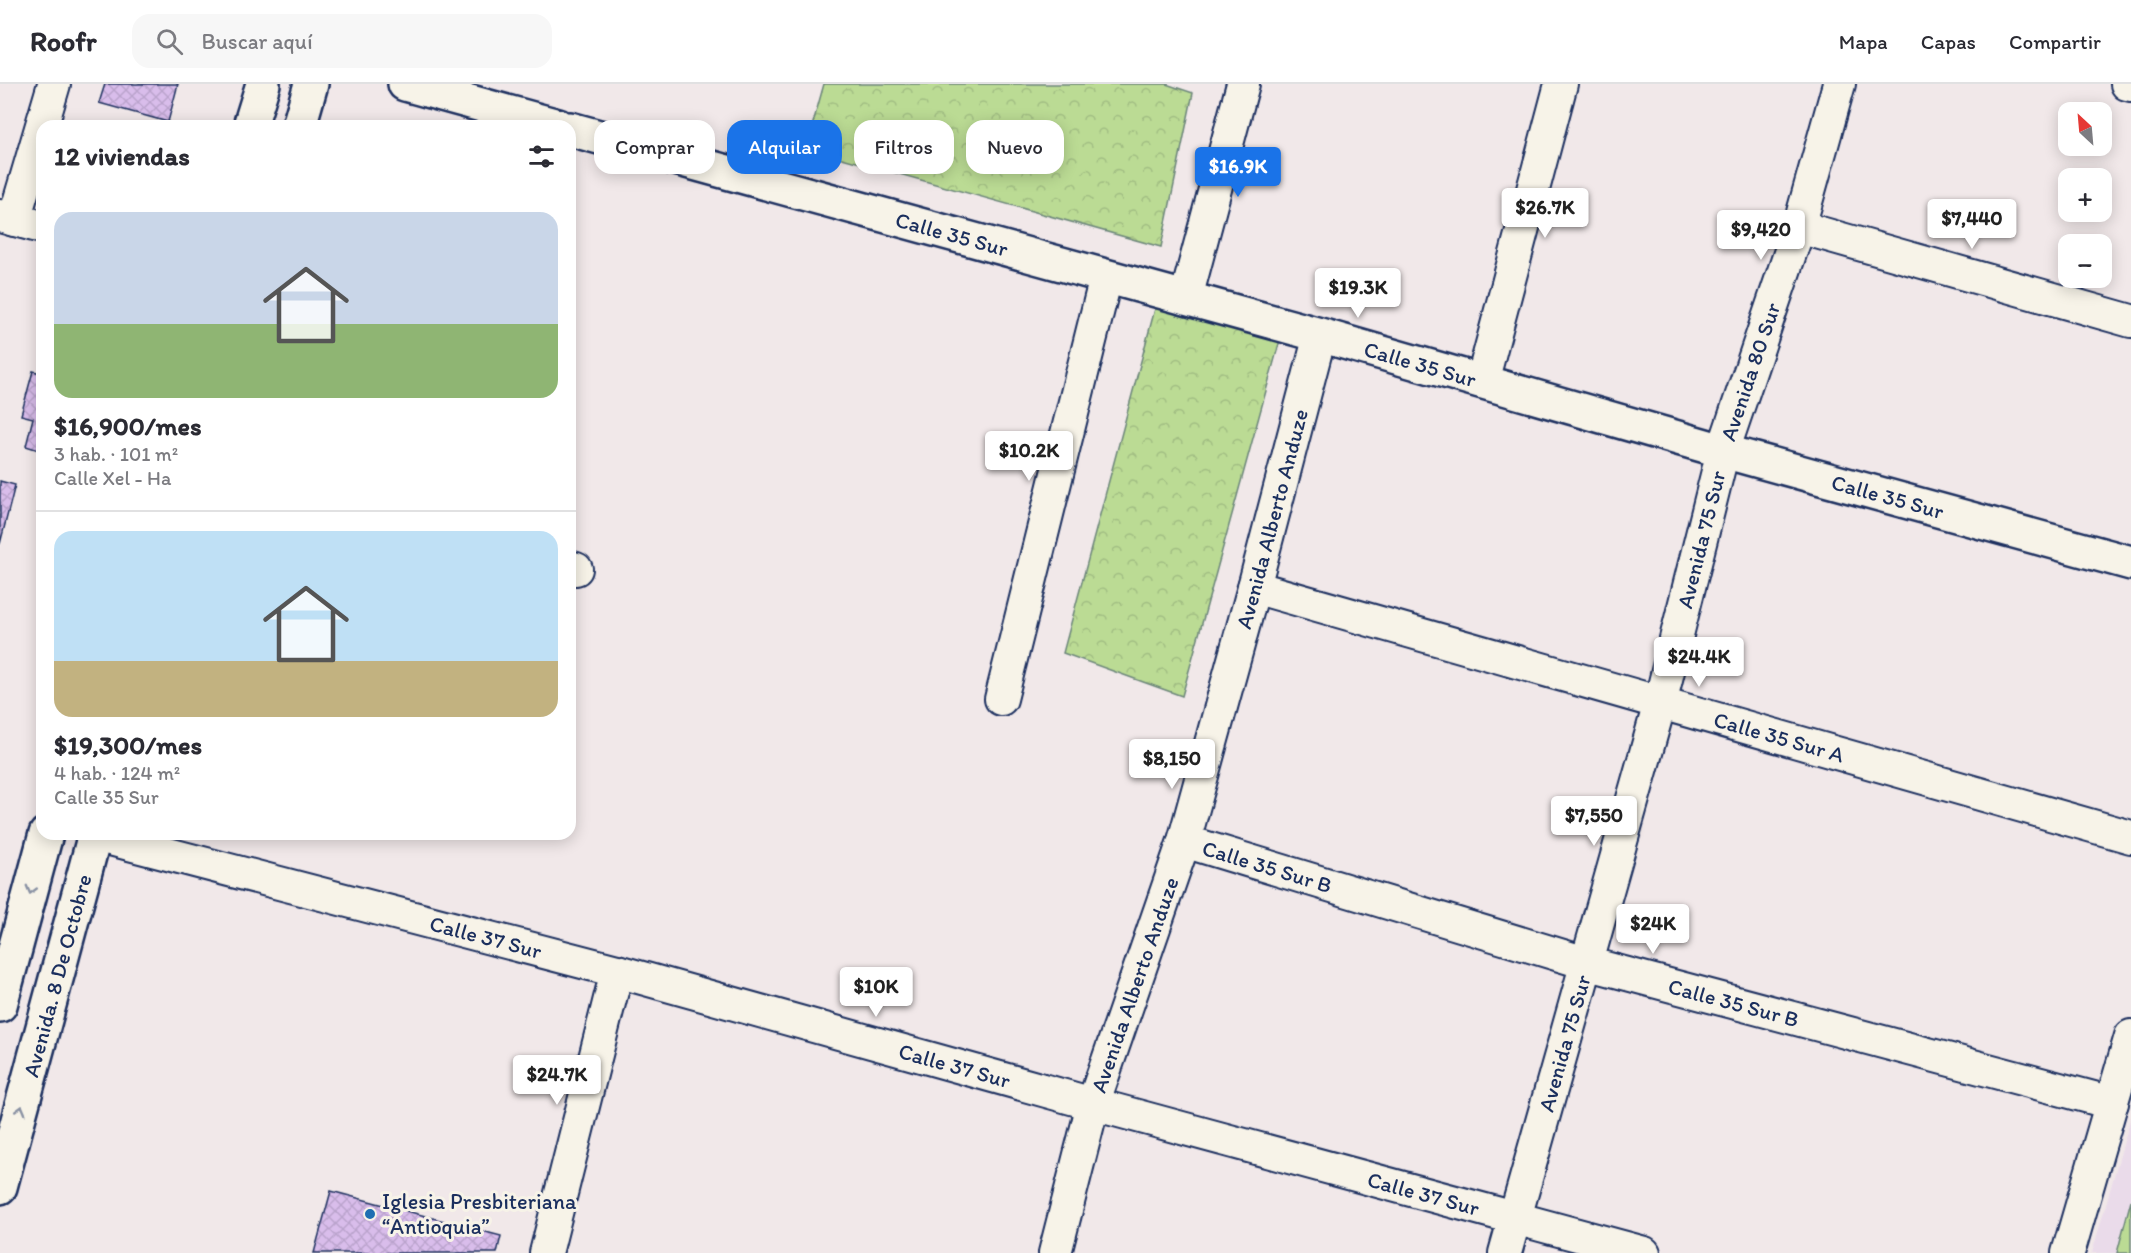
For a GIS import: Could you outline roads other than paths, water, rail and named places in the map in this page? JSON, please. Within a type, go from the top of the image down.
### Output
[{"type":"main road","points":[[252,120],[263,84]]},
{"type":"main road","points":[[301,120],[311,84]]},
{"type":"main road","points":[[405,84],[536,120]]},
{"type":"main road","name":"Calle 35 Sur","points":[[576,131],[1320,335],[1723,451],[2131,563]]},
{"type":"main road","points":[[0,1005],[44,840]]},
{"type":"main road","name":"Avenida. 8 De Octobre","points":[[0,1187],[91,840]]},
{"type":"street","points":[[45,120],[54,84]]},
{"type":"street","points":[[1482,382],[1561,84]]},
{"type":"street","name":"Avenida 80 Sur","points":[[1723,451],[1799,227],[1839,84]]},
{"type":"street","points":[[1186,298],[1238,85]]},
{"type":"street","points":[[19,221],[36,154]]},
{"type":"street","points":[[1799,227],[2131,321]]},
{"type":"street","points":[[1001,699],[1106,276]]},
{"type":"street","name":"Avenida Alberto Anduze","points":[[1055,1253],[1093,1104],[1184,841],[1320,335]]},
{"type":"street","name":"Avenida 75 Sur","points":[[1505,1253],[1660,703],[1723,451]]},
{"type":"street","name":"Calle 35 Sur A","points":[[1254,587],[2131,837]]},
{"type":"street","name":"Calle 37 Sur","points":[[116,840],[617,971],[1093,1104],[1644,1253]]},
{"type":"street","name":"Calle 35 Sur B","points":[[1184,841],[1586,963],[2112,1103]]},
{"type":"street","points":[[546,1253],[617,971]]},
{"type":"street","points":[[2068,1253],[2131,1036]]},
{"type":"place","name":"Iglesia Presbiteriana “Antioquia”","points":[[370,1214]]}]
